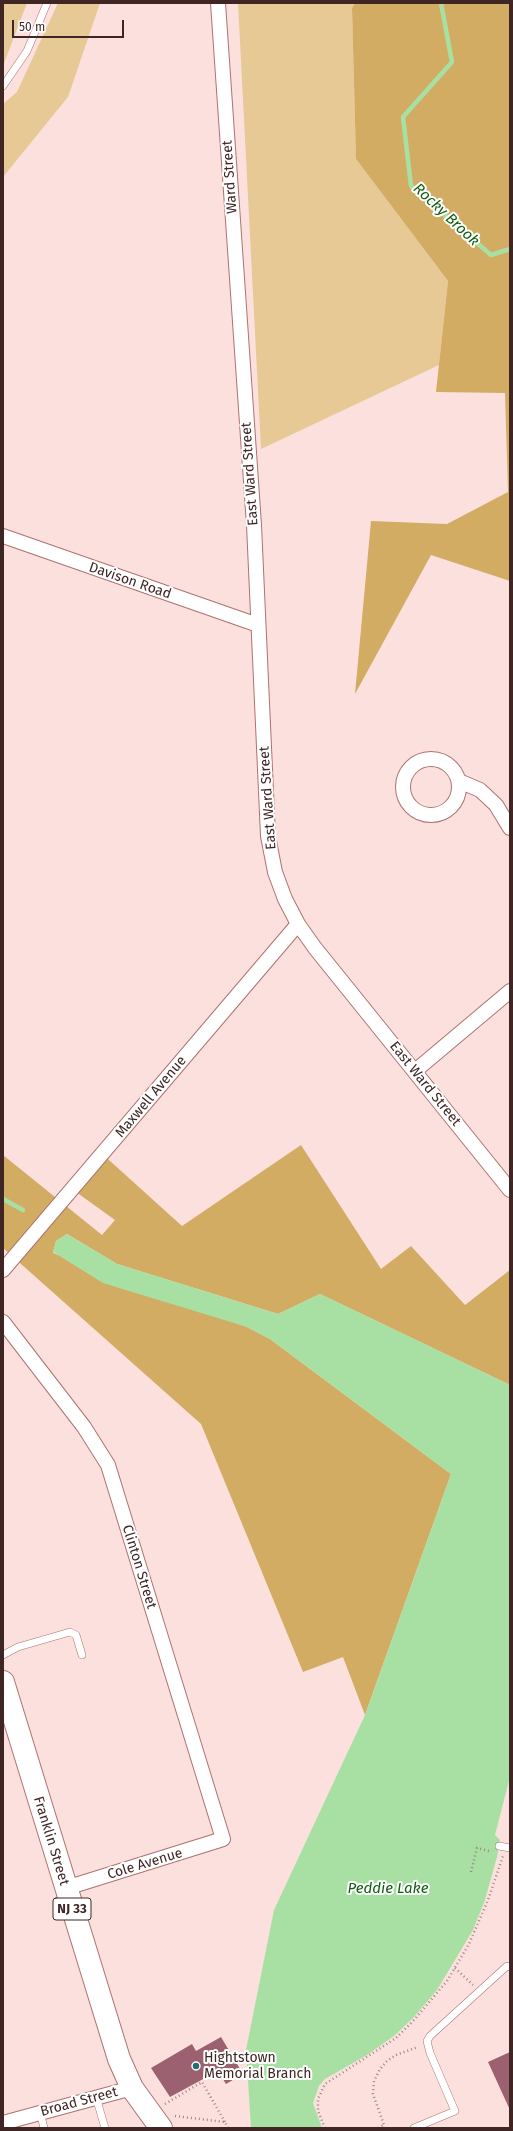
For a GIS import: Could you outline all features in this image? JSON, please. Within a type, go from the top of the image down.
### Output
[{"type":"main road","name":"Franklin Street","points":[[3,1682],[112,2037],[132,2088],[168,2122]]},
{"type":"street","name":"Ward Street","points":[[218,3],[242,351]]},
{"type":"street","name":"East Ward Street","points":[[242,351],[254,525],[268,836],[275,872],[285,899],[298,924],[315,948],[510,1190]]},
{"type":"street","name":"Davison Road","points":[[3,536],[258,625]]},
{"type":"street","points":[[459,781],[457,798],[453,805],[438,815],[421,814],[407,803],[404,795],[404,778],[409,770],[423,760],[432,759],[445,763],[456,773],[459,781],[480,790],[496,805],[510,828]]},
{"type":"street","name":"Maxwell Avenue","points":[[3,1270],[298,924]]},
{"type":"street","points":[[415,1071],[510,991]]},
{"type":"street","name":"Clinton Street","points":[[3,1322],[84,1427],[108,1465],[223,1840]]},
{"type":"street","name":"Cole Avenue","points":[[66,1888],[223,1840]]},
{"type":"street","name":"Broad Street","points":[[3,2123],[132,2088]]},
{"type":"lane","points":[[3,86],[27,50],[47,3]]},
{"type":"lane","points":[[3,1655],[18,1648],[70,1632],[76,1635],[82,1655]]},
{"type":"lane","points":[[498,1849],[509,1848]]},
{"type":"lane","points":[[414,2128],[455,2111],[430,2053],[427,2041],[430,2036],[507,1966],[510,1967]]},
{"type":"lane","points":[[96,2098],[105,2128]]},
{"type":"lane","points":[[40,2112],[44,2128]]},
{"type":"path","points":[[471,1872],[477,1848],[490,1851]]},
{"type":"path","points":[[325,2128],[318,2111],[318,2099],[325,2084],[396,2038],[414,2020],[447,1981],[469,1944],[488,1900],[503,1854],[509,1848]]},
{"type":"path","points":[[498,1849],[503,1854]]},
{"type":"path","points":[[165,2104],[202,2082],[228,2128]]},
{"type":"path","points":[[168,2122],[225,2122]]},
{"type":"path","points":[[378,2128],[384,2125]]},
{"type":"shaded area","points":[[3,3],[27,3],[3,66]]},
{"type":"shaded area","points":[[58,3],[100,3],[68,97],[3,177],[3,104],[17,92]]},
{"type":"shaded area","points":[[238,3],[355,3],[352,8],[356,159],[448,281],[439,365],[261,449]]},
{"type":"shaded area","points":[[355,3],[510,3],[510,581],[431,555],[355,694],[371,521],[447,524],[508,492],[505,393],[436,392],[448,281],[356,159],[352,8]]},
{"type":"shaded area","points":[[301,1145],[381,1269],[411,1246],[465,1305],[510,1270],[510,1385],[320,1294],[278,1314],[117,1264],[67,1234],[56,1241],[53,1253],[247,1327],[270,1339],[451,1474],[365,1715],[343,1657],[303,1672],[201,1424],[3,1248],[3,1155],[102,1235],[115,1220],[69,1187],[99,1151],[182,1226]]},
{"type":"water","name":"Peddie Lake","points":[[67,1234],[117,1264],[278,1314],[320,1294],[510,1385],[510,1777],[495,1835],[500,1840],[497,1857],[485,1900],[473,1930],[437,1990],[414,2017],[394,2036],[367,2055],[325,2079],[319,2086],[313,2103],[322,2128],[251,2128],[246,2050],[274,1910],[365,1715],[451,1474],[270,1339],[247,1327],[103,1283],[53,1252],[56,1241]]},
{"type":"building","name":"Hightstown Memorial Branch","points":[[221,2037],[243,2074],[226,2084],[218,2071],[170,2097],[151,2068],[192,2044],[196,2051]]},
{"type":"building","points":[[510,2052],[510,2110],[488,2062]]},
{"type":"waterway","name":"Rocky Brook","points":[[441,3],[452,62],[403,117],[411,186],[491,255],[510,249]]},
{"type":"waterway","points":[[3,1199],[23,1210]]},
{"type":"place","name":"Hightstown Memorial Branch","points":[[196,2066]]}]
